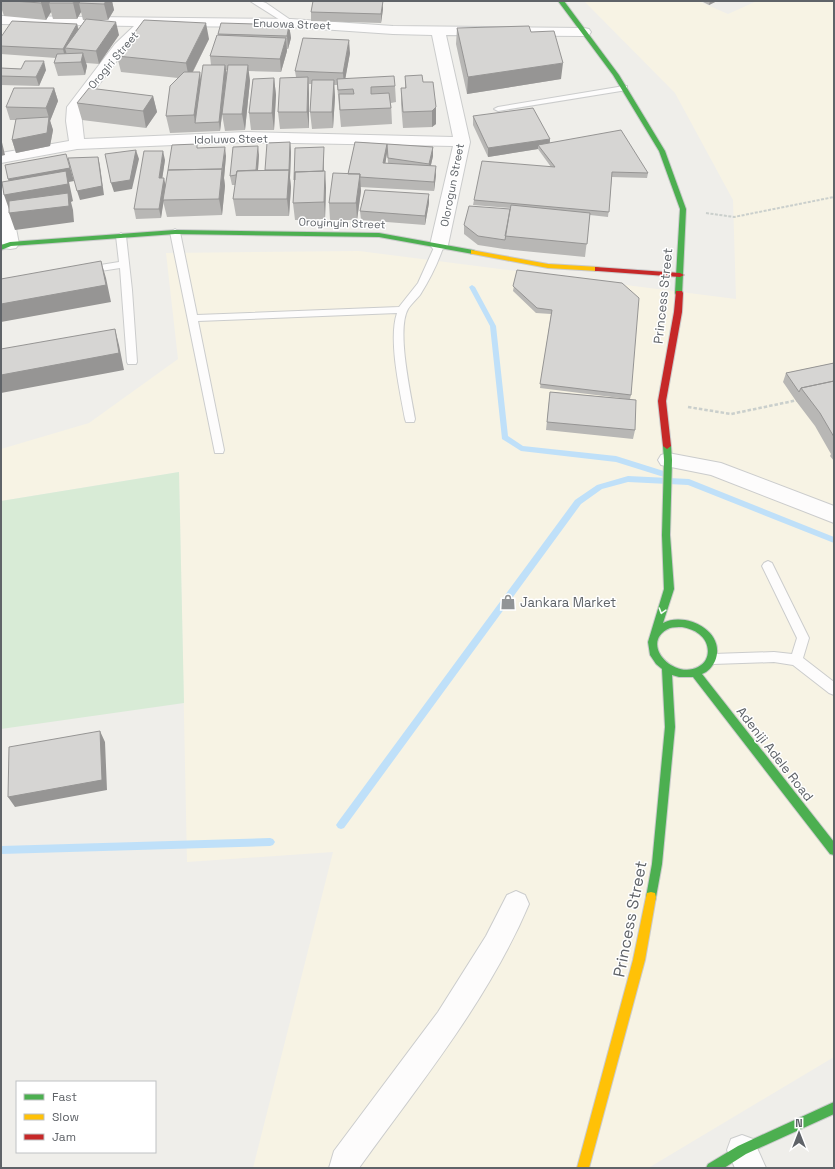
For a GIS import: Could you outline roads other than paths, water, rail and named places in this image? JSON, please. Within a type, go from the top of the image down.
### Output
[{"type":"street","points":[[561,1],[584,32]]},
{"type":"street","name":"Enuowa Street","points":[[1,20],[291,23],[393,30],[584,32]]},
{"type":"street","name":"Orogiri Street","points":[[77,144],[74,120],[75,107],[120,47],[145,22]]},
{"type":"street","name":"Olorogun Street","points":[[438,30],[462,142],[439,245]]},
{"type":"street","name":"Princess Street","points":[[584,32],[616,75],[662,151],[683,209],[678,312],[662,401],[668,460],[666,535],[669,589],[655,633]]},
{"type":"street","name":"Idoluwo Steet","points":[[1,158],[77,144],[247,137],[462,142]]},
{"type":"street","points":[[1,192],[6,246]]},
{"type":"street","name":"Oroyinyin Street","points":[[6,246],[175,232],[379,235],[548,266],[680,275]]},
{"type":"street","points":[[668,460],[714,468],[834,516]]},
{"type":"street","points":[[669,589],[677,600]]},
{"type":"street","points":[[689,617],[708,637],[713,647],[713,659],[707,668],[696,674],[681,675],[666,669],[655,658],[651,645],[655,633],[667,625],[682,623],[698,628]]},
{"type":"street","name":"Princess Street","points":[[583,1168],[639,960],[657,864],[670,727],[666,669]]},
{"type":"street","name":"Adeniji Adele Road","points":[[696,674],[834,850]]},
{"type":"street","points":[[344,1168],[345,1162],[448,1022],[496,946],[516,904]]},
{"type":"street","points":[[712,1168],[747,1159],[834,1108]]},
{"type":"lane","points":[[254,1],[291,23]]},
{"type":"lane","points":[[498,108],[624,88]]},
{"type":"lane","points":[[175,232],[219,450]]},
{"type":"lane","points":[[121,236],[132,362]]},
{"type":"lane","points":[[410,419],[401,351],[399,323],[403,310],[414,296],[432,267],[439,245]]},
{"type":"lane","points":[[78,271],[124,264]]},
{"type":"lane","points":[[193,318],[403,310]]},
{"type":"lane","points":[[768,566],[803,638],[796,660]]},
{"type":"lane","points":[[713,659],[767,657],[796,660],[834,689]]},
{"type":"waterway","points":[[472,287],[493,326],[505,437],[521,448],[616,459],[667,475]]},
{"type":"waterway","points":[[341,825],[560,525],[578,502],[600,487],[628,479],[689,482],[834,540]]},
{"type":"waterway","points":[[1,850],[270,842]]},
{"type":"place","name":"Jankara Market","points":[[508,602]]}]
